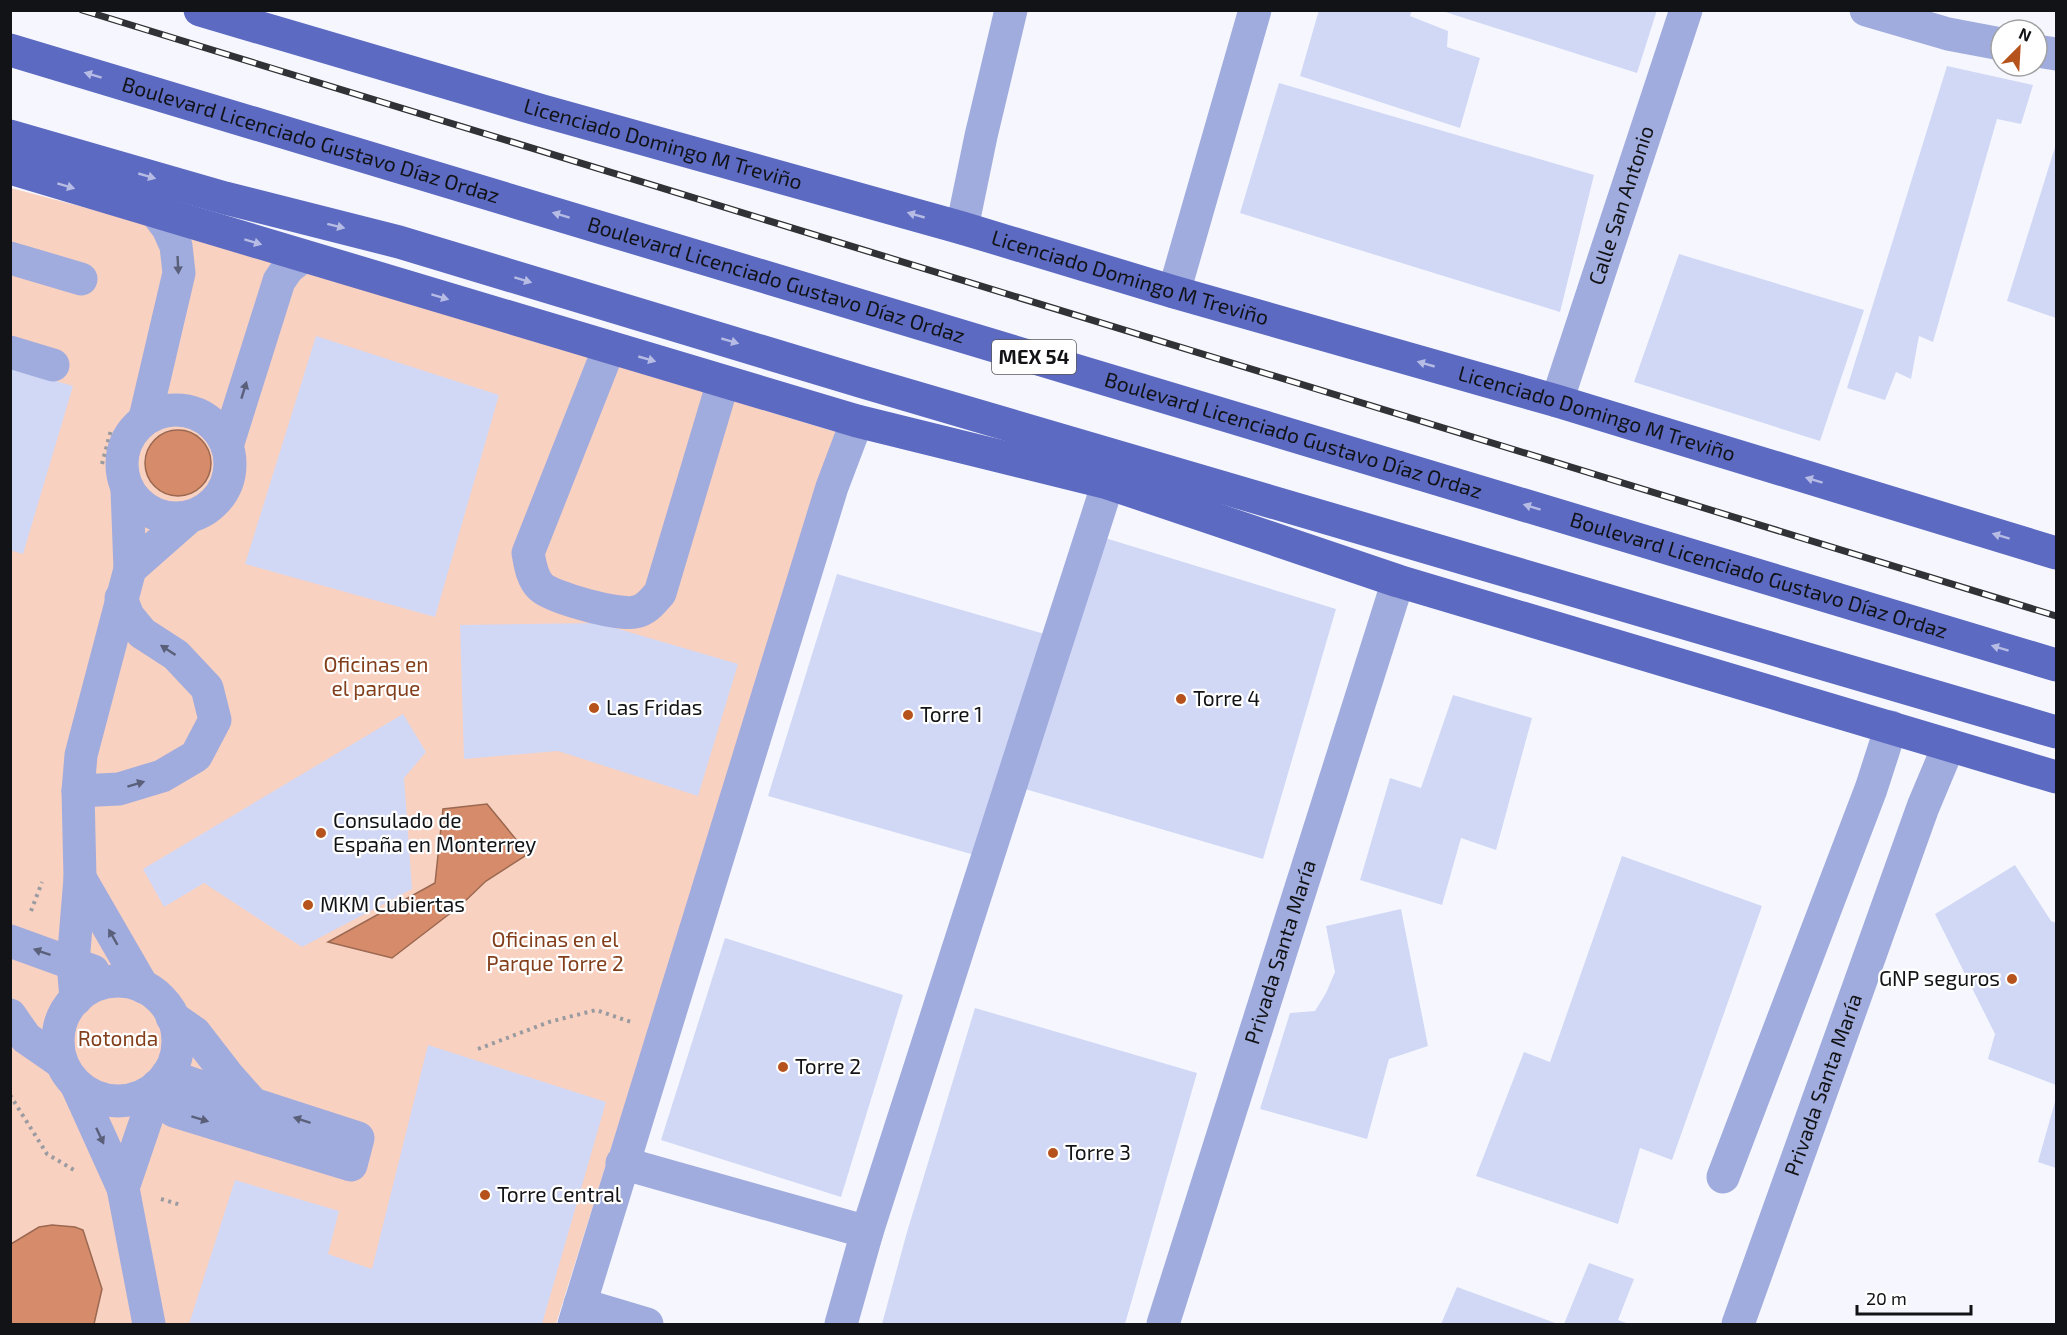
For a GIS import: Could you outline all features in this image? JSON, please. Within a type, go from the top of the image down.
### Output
[{"type":"main road","name":"Licenciado Domingo M Treviño","points":[[200,10],[233,16],[543,111],[962,228],[1174,292],[1557,401],[2056,553]]},
{"type":"main road","name":"Boulevard Licenciado Gustavo Díaz Ordaz","points":[[10,51],[2056,665]]},
{"type":"main road","points":[[10,136],[225,198],[399,242],[875,386],[2056,732]]},
{"type":"main road","points":[[10,168],[857,421],[1108,483],[1398,581],[2056,777]]},
{"type":"street","points":[[962,228],[1011,10]]},
{"type":"street","points":[[1174,292],[1255,10]]},
{"type":"street","name":"Calle San Antonio","points":[[1557,401],[1686,10]]},
{"type":"street","points":[[1866,10],[1948,34],[1989,42]]},
{"type":"street","points":[[145,418],[179,273],[176,246],[168,228],[156,212]]},
{"type":"street","points":[[227,446],[279,281],[288,268],[302,257]]},
{"type":"street","points":[[10,258],[81,279]]},
{"type":"street","points":[[609,348],[528,553],[531,571],[541,587],[582,606],[633,613],[647,607],[660,593],[723,382]]},
{"type":"street","points":[[10,352],[53,365]]},
{"type":"street","points":[[78,791],[119,789],[162,776],[196,756],[215,720],[207,688],[176,655],[142,633],[128,616],[125,583],[127,490],[122,471],[124,452],[132,430],[145,418],[161,411],[196,414],[207,420],[218,431],[227,446],[231,464],[228,480],[219,498],[203,512],[189,517],[171,517],[150,511],[138,503],[127,490]]},
{"type":"street","points":[[647,1324],[577,1314],[828,499],[857,421]]},
{"type":"street","points":[[841,1324],[867,1232],[1108,483]]},
{"type":"street","points":[[76,999],[73,963],[80,878],[78,791],[81,754],[125,583],[189,517]]},
{"type":"street","name":"Privada Santa María","points":[[1163,1324],[1398,581]]},
{"type":"street","points":[[1723,1177],[1871,789],[1891,727]]},
{"type":"street","name":"Privada Santa María","points":[[1738,1324],[1923,807],[1949,745]]},
{"type":"street","points":[[80,878],[130,984]]},
{"type":"street","points":[[10,941],[153,993],[167,1007],[172,1017],[176,1026],[178,1045],[173,1065],[162,1081],[123,1188]]},
{"type":"street","points":[[130,984],[98,985],[76,999],[68,1008],[60,1026],[58,1045],[123,1188],[149,1324]]},
{"type":"street","points":[[10,1016],[26,1038],[69,1073],[87,1093],[107,1100],[127,1101],[146,1094],[162,1081]]},
{"type":"street","points":[[172,1017],[195,1034],[253,1104]]},
{"type":"street","points":[[162,1081],[253,1104],[358,1138],[351,1165],[174,1111],[162,1081]]},
{"type":"street","points":[[622,1163],[867,1232]]},
{"type":"path","points":[[478,1049],[549,1022],[596,1010],[663,1032]]},
{"type":"green space","name":"Oficinas en el parque","points":[[11,188],[121,217],[836,432],[556,1324],[11,1324]]},
{"type":"shaded area","points":[[178,430],[191,432],[201,440],[209,450],[211,463],[209,476],[201,486],[191,494],[178,496],[165,494],[155,486],[147,476],[145,463],[147,450],[155,440],[165,432]]},
{"type":"shaded area","points":[[487,804],[528,854],[486,881],[461,905],[392,958],[328,942],[435,883],[443,809]]},
{"type":"shaded area","points":[[52,1225],[83,1230],[102,1289],[94,1324],[11,1324],[11,1244],[39,1227]]},
{"type":"building","points":[[1319,10],[1412,10],[1410,16],[1448,31],[1447,47],[1480,58],[1460,128],[1300,76]]},
{"type":"building","points":[[1439,10],[1657,10],[1637,73]]},
{"type":"building","points":[[1947,66],[1989,75],[1989,78],[2001,78],[2033,85],[2021,124],[1997,119],[1933,342],[1919,336],[1911,379],[1896,372],[1885,400],[1847,388]]},
{"type":"building","points":[[1279,83],[1594,175],[1560,312],[1240,213]]},
{"type":"building","points":[[2056,144],[2056,318],[2007,301]]},
{"type":"building","points":[[1679,254],[1864,310],[1820,441],[1634,382]]},
{"type":"building","points":[[316,336],[499,395],[435,617],[245,564]]},
{"type":"building","points":[[10,368],[73,386],[23,554],[10,550]]},
{"type":"building","name":"Torre 4","points":[[1102,537],[1336,609],[1263,859],[1025,789]]},
{"type":"building","name":"Torre 1","points":[[837,574],[1048,635],[978,856],[768,796]]},
{"type":"building","name":"Las Fridas","points":[[598,623],[738,664],[698,796],[558,751],[464,759],[460,625]]},
{"type":"building","points":[[1453,695],[1532,718],[1496,850],[1461,838],[1442,905],[1360,880],[1390,778],[1421,788]]},
{"type":"building","points":[[403,714],[426,752],[404,778],[412,889],[302,947],[204,883],[164,907],[143,869]]},
{"type":"building","points":[[1622,856],[1762,906],[1672,1160],[1640,1148],[1618,1224],[1476,1176],[1524,1052],[1550,1062]]},
{"type":"building","name":"GNP seguros","points":[[2015,865],[2051,921],[2056,923],[2056,1085],[1988,1059],[1995,1034],[1935,914]]},
{"type":"building","points":[[1401,909],[1428,1046],[1389,1059],[1367,1139],[1260,1109],[1290,1013],[1315,1011],[1335,972],[1326,926]]},
{"type":"building","name":"Torre 2","points":[[725,938],[903,995],[841,1197],[661,1140]]},
{"type":"building","name":"Torre 3","points":[[975,1008],[1197,1073],[1125,1324],[882,1324],[907,1232]]},
{"type":"building","name":"Torre Central","points":[[428,1045],[606,1102],[542,1324],[189,1324],[235,1180],[339,1211],[328,1254],[372,1269]]},
{"type":"building","points":[[2056,1098],[2056,1168],[2038,1162]]},
{"type":"building","points":[[1589,1263],[1634,1279],[1618,1320],[1629,1324],[1564,1324]]},
{"type":"building","points":[[1457,1287],[1558,1324],[1441,1324]]},
{"type":"railway","points":[[82,10],[2056,616]]},
{"type":"place","name":"Torre 4","points":[[1181,699]]},
{"type":"place","name":"Las Fridas","points":[[594,708]]},
{"type":"place","name":"Torre 1","points":[[908,715]]},
{"type":"place","name":"Consulado de España en Monterrey","points":[[321,833]]},
{"type":"place","name":"MKM Cubiertas","points":[[308,905]]},
{"type":"place","name":"GNP seguros","points":[[2012,979]]},
{"type":"place","name":"Torre 2","points":[[783,1067]]},
{"type":"place","name":"Torre 3","points":[[1053,1153]]},
{"type":"place","name":"Torre Central","points":[[485,1195]]},
{"type":"park label","name":"Oficinas en el Parque Torre 2","points":[[555,952]]},
{"type":"park label","name":"Rotonda","points":[[118,1039]]}]
